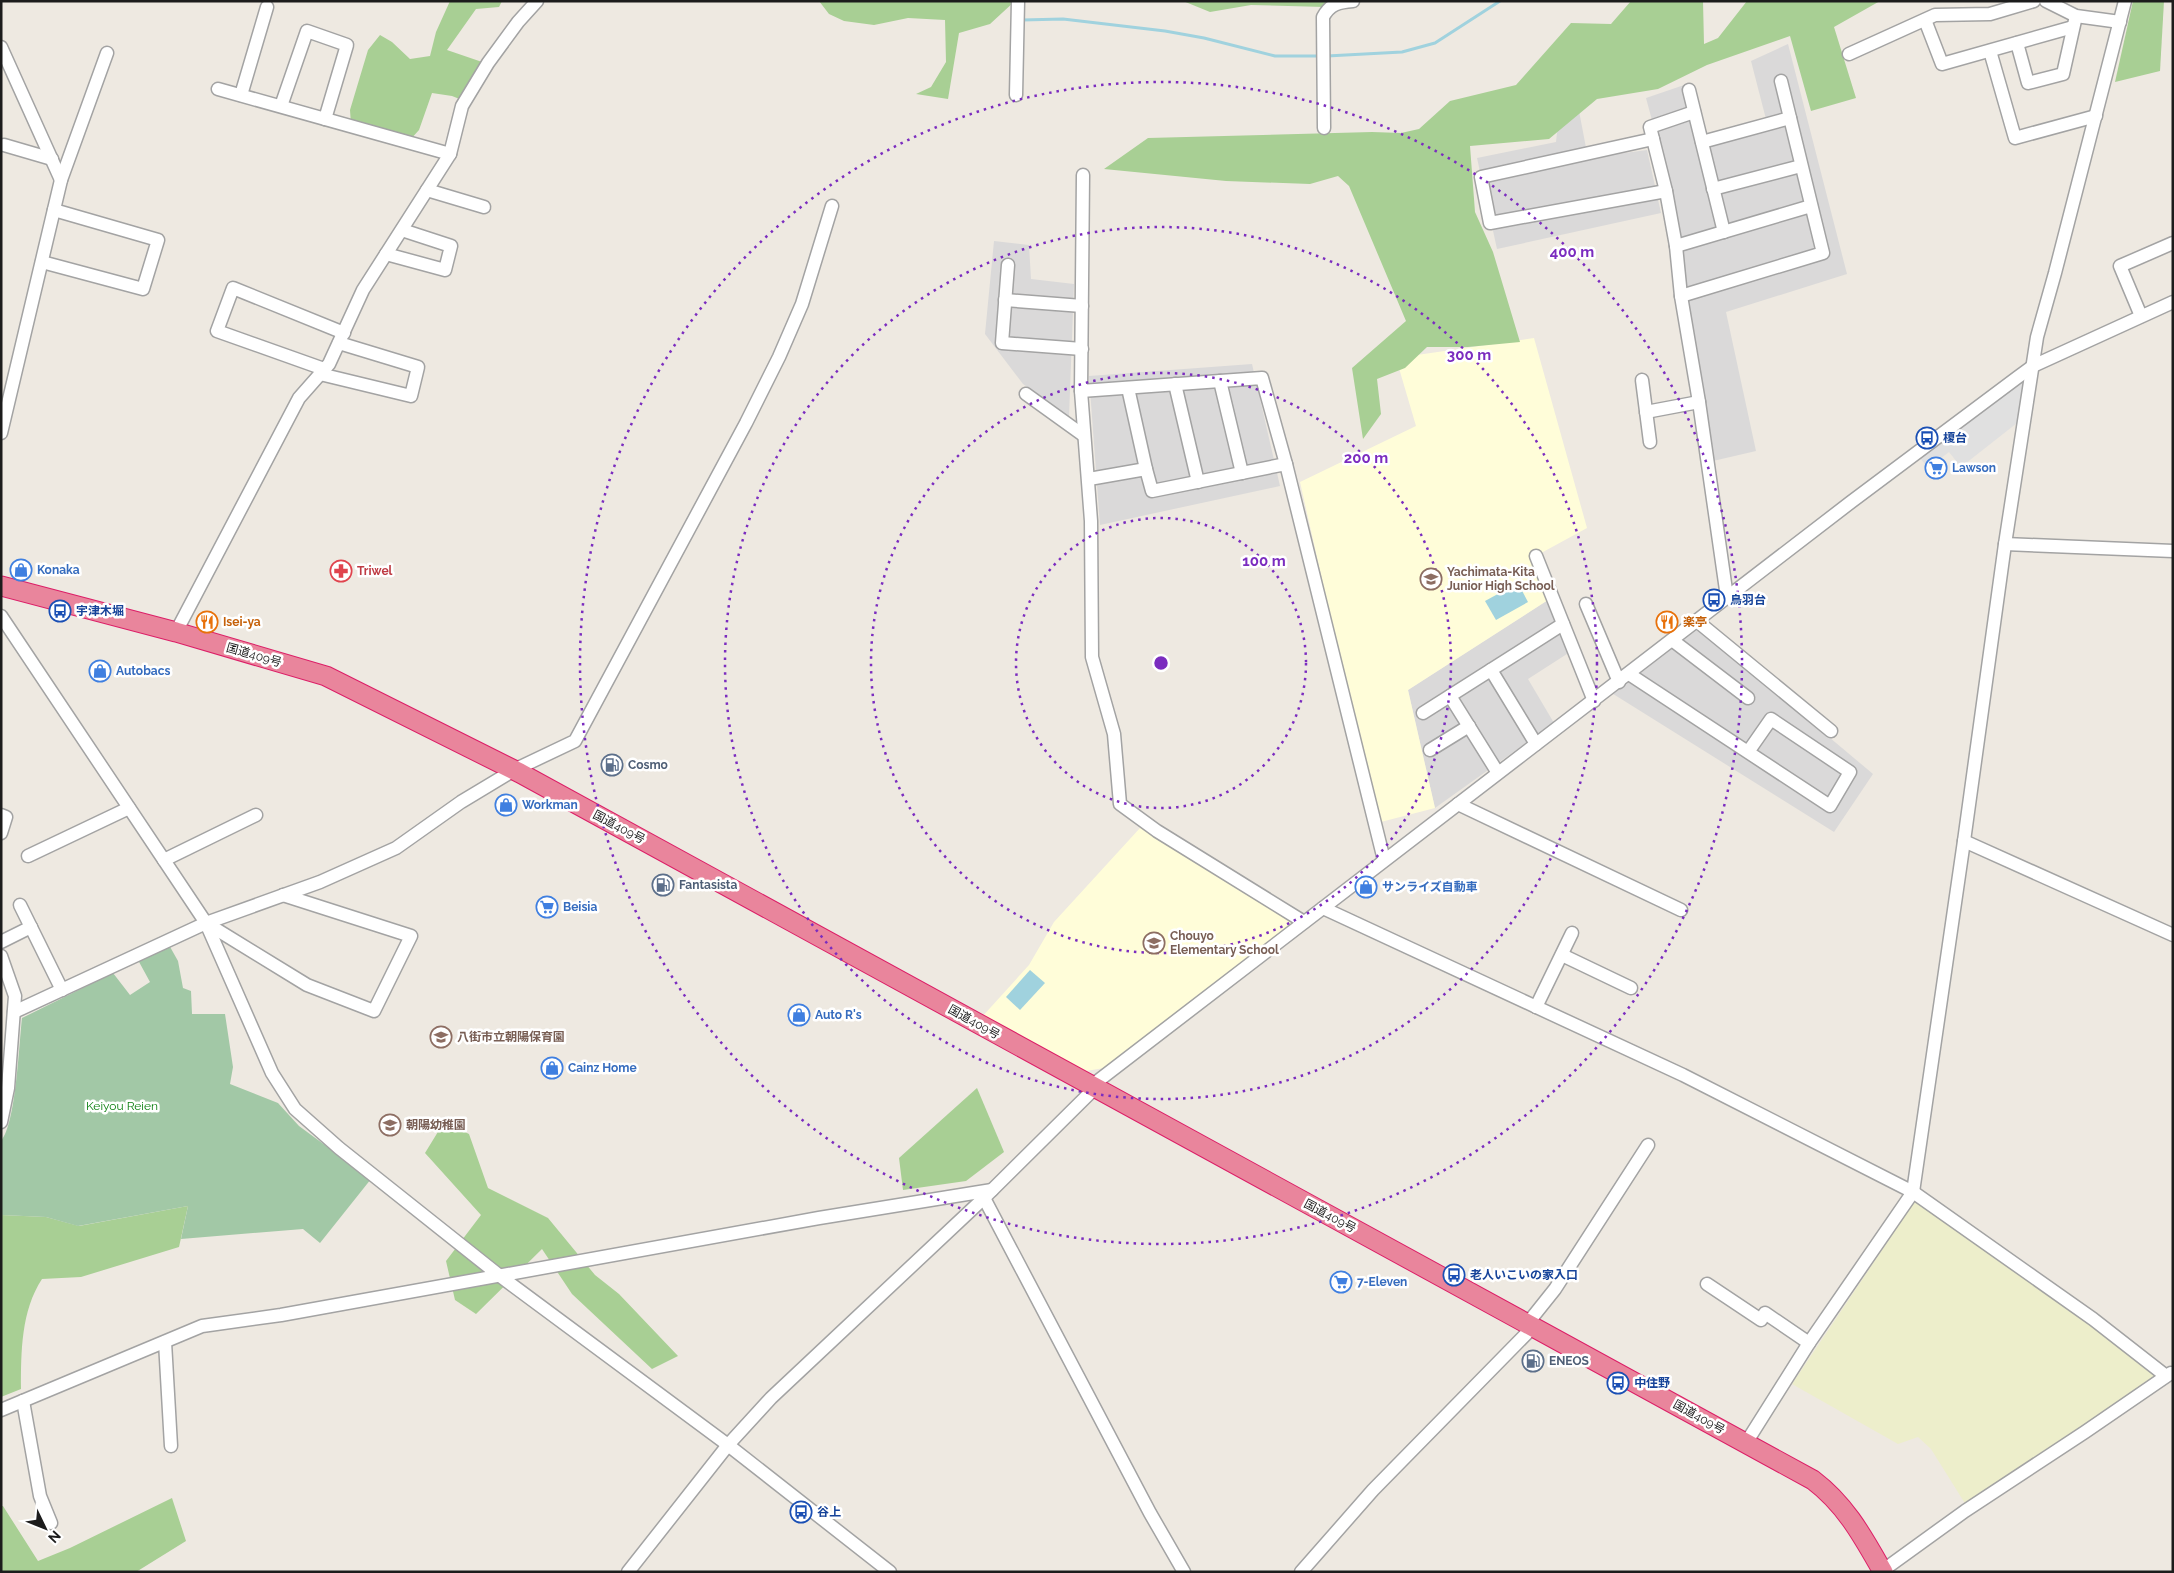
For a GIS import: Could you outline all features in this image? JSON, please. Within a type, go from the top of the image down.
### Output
[{"type":"highway","name":"国道409号","points":[[1,586],[176,632],[326,676],[514,770],[1092,1088],[1813,1480],[1838,1501],[1858,1528],[1883,1572]]},
{"type":"street","points":[[176,632],[299,398],[322,371],[341,338],[363,290],[450,154],[462,106],[488,63],[518,22],[537,1]]},
{"type":"street","points":[[1016,95],[1018,1]]},
{"type":"street","points":[[1324,128],[1323,17],[1333,5],[1353,1]]},
{"type":"street","points":[[1850,54],[1935,15],[1990,14],[2034,1]]},
{"type":"street","points":[[2046,1],[2074,22]]},
{"type":"street","points":[[1746,1443],[1809,1343],[1913,1192],[1964,841],[2004,544],[2037,338],[2125,1]]},
{"type":"street","points":[[241,95],[267,7]]},
{"type":"street","points":[[1925,20],[1942,64],[2017,43],[2074,22],[2120,22]]},
{"type":"street","points":[[2017,43],[2028,83],[2063,74],[2074,22]]},
{"type":"street","points":[[281,106],[306,31],[347,46],[324,119]]},
{"type":"street","points":[[1,47],[61,180]]},
{"type":"street","points":[[1990,50],[2015,138],[2096,116]]},
{"type":"street","points":[[1,433],[6,390],[42,262],[61,180],[107,53]]},
{"type":"street","points":[[1681,296],[1823,253],[1781,81]]},
{"type":"street","points":[[218,89],[450,154]]},
{"type":"street","points":[[1689,90],[1724,232]]},
{"type":"street","points":[[1694,112],[1650,127],[1666,191],[1676,246],[1681,296],[1699,402],[1727,597]]},
{"type":"street","points":[[1702,142],[1790,118]]},
{"type":"street","points":[[1653,140],[1481,177],[1490,223],[1666,191]]},
{"type":"street","points":[[4,145],[52,160]]},
{"type":"street","points":[[1713,189],[1802,166]]},
{"type":"street","points":[[1083,175],[1081,391],[1091,522],[1092,657],[1114,734],[1120,804],[1157,831],[1304,922]]},
{"type":"street","points":[[427,190],[484,207]]},
{"type":"street","points":[[14,1012],[206,924],[320,882],[396,848],[461,802],[514,770],[574,741],[746,423],[779,357],[802,304],[832,206]]},
{"type":"street","points":[[1676,246],[1811,206]]},
{"type":"street","points":[[42,262],[143,289],[158,240],[54,210]]},
{"type":"street","points":[[386,254],[445,270],[451,246],[402,230]]},
{"type":"street","points":[[2141,316],[2120,266],[2173,243]]},
{"type":"street","points":[[1008,265],[1002,343],[1082,349]]},
{"type":"street","points":[[233,288],[341,338],[418,367],[410,396],[322,371],[217,331],[233,288]]},
{"type":"street","points":[[1005,300],[1082,306]]},
{"type":"street","points":[[628,1572],[728,1445],[771,1398],[988,1194],[1092,1088],[1384,860],[1624,678],[1727,597],[2033,366],[2173,302]]},
{"type":"street","points":[[1081,391],[1262,378],[1286,464],[1384,860]]},
{"type":"street","points":[[1642,380],[1650,442]]},
{"type":"street","points":[[1220,381],[1242,473]]},
{"type":"street","points":[[1175,384],[1198,482]]},
{"type":"street","points":[[1128,388],[1152,491],[1286,464]]},
{"type":"street","points":[[1026,394],[1084,435]]},
{"type":"street","points":[[1646,412],[1699,402]]},
{"type":"street","points":[[1088,479],[1146,468]]},
{"type":"street","points":[[2004,544],[2173,551]]},
{"type":"street","points":[[1536,556],[1594,701]]},
{"type":"street","points":[[1586,604],[1624,678],[1748,752],[1830,806],[1850,772],[1771,719],[1748,752]]},
{"type":"street","points":[[1,616],[206,924],[272,1072],[296,1109],[339,1148],[500,1276],[728,1445],[890,1572]]},
{"type":"street","points":[[1697,621],[1831,731]]},
{"type":"street","points":[[1423,713],[1563,624]]},
{"type":"street","points":[[1672,640],[1748,698]]},
{"type":"street","points":[[1491,670],[1536,744]]},
{"type":"street","points":[[1450,696],[1498,773]]},
{"type":"street","points":[[1430,750],[1468,726]]},
{"type":"street","points":[[1458,804],[1681,910]]},
{"type":"street","points":[[28,856],[129,808]]},
{"type":"street","points":[[1,815],[6,817],[1,833]]},
{"type":"street","points":[[164,860],[256,815]]},
{"type":"street","points":[[1964,841],[2173,934]]},
{"type":"street","points":[[206,924],[307,985],[374,1011],[411,936],[283,895]]},
{"type":"street","points":[[20,905],[62,990]]},
{"type":"street","points":[[1323,908],[1683,1075],[1913,1192],[2169,1374],[1965,1511],[1883,1572]]},
{"type":"street","points":[[1,942],[31,927]]},
{"type":"street","points":[[1536,1007],[1572,933]]},
{"type":"street","points":[[1562,954],[1631,988]]},
{"type":"street","points":[[1,956],[15,996],[8,1088],[1,1122]]},
{"type":"street","points":[[1301,1572],[1373,1490],[1530,1325],[1648,1145]]},
{"type":"street","points":[[1,1410],[202,1326],[281,1315],[819,1218],[988,1194]]},
{"type":"street","points":[[988,1194],[1150,1513],[1184,1572]]},
{"type":"street","points":[[1707,1284],[1761,1320],[1766,1313],[1809,1343]]},
{"type":"street","points":[[165,1342],[171,1446]]},
{"type":"street","points":[[23,1401],[40,1496],[51,1522]]},
{"type":"shaded area","points":[[1788,44],[1847,274],[1726,312],[1756,451],[1713,461],[1669,183],[1646,98],[1690,83],[1708,137],[1767,123],[1751,61]]},
{"type":"shaded area","points":[[1579,111],[1588,158],[1647,150],[1661,213],[1497,249],[1477,158],[1556,142],[1559,115]]},
{"type":"shaded area","points":[[994,241],[1029,245],[1031,279],[1074,284],[1069,417],[1023,384],[985,334]]},
{"type":"shaded area","name":"Yachimata-Kita Junior High School","points":[[1534,338],[1587,528],[1532,558],[1548,600],[1408,690],[1435,808],[1377,823],[1300,482],[1416,426],[1396,358]]},
{"type":"shaded area","points":[[1252,364],[1280,486],[1100,525],[1089,376]]},
{"type":"shaded area","points":[[2027,375],[2017,423],[1961,467],[1949,452],[1928,468],[1920,458]]},
{"type":"shaded area","points":[[1548,600],[1570,652],[1528,679],[1554,723],[1435,808],[1408,690]]},
{"type":"shaded area","points":[[1698,627],[1873,774],[1834,832],[1610,692]]},
{"type":"shaded area","name":"Chouyo Elementary School","points":[[1140,828],[1293,922],[1104,1068],[1080,1072],[981,1018],[1029,965],[1054,922]]},
{"type":"green space","points":[[450,1],[502,1],[499,7],[476,9],[447,50],[485,63],[462,100],[452,96],[432,93],[419,130],[409,141],[351,124],[350,110],[368,50],[380,35],[392,42],[410,59],[430,56],[436,32]]},
{"type":"green space","points":[[819,1],[1015,1],[990,24],[959,33],[948,99],[916,94],[931,87],[946,62],[945,20],[908,18],[874,25],[844,21],[829,14]]},
{"type":"green space","points":[[1183,1],[1333,1],[1325,7],[1251,5],[1210,12]]},
{"type":"green space","points":[[1631,1],[1703,1],[1704,44],[1718,38],[1747,1],[1880,1],[1834,27],[1856,98],[1811,111],[1790,36],[1707,65],[1658,89],[1597,99],[1549,139],[1470,146],[1475,212],[1493,252],[1520,342],[1468,347],[1427,347],[1405,368],[1377,379],[1381,414],[1363,439],[1352,368],[1406,321],[1349,186],[1338,176],[1310,184],[1226,181],[1104,169],[1148,138],[1372,132],[1401,133],[1419,129],[1450,101],[1516,85],[1571,23],[1611,24]]},
{"type":"green space","points":[[2133,1],[2164,1],[2160,71],[2115,82]]},
{"type":"green space","name":"Keiyou Reien","points":[[169,945],[178,961],[183,988],[191,991],[192,1014],[225,1014],[233,1067],[230,1084],[278,1103],[299,1126],[371,1179],[320,1243],[303,1229],[181,1239],[188,1206],[78,1226],[46,1217],[1,1215],[1,1141],[6,1132],[13,1101],[22,1018],[113,973],[130,995],[150,982],[138,960]]},
{"type":"green space","points":[[977,1088],[1004,1152],[966,1181],[903,1190],[899,1158]]},
{"type":"green space","points":[[444,1122],[469,1134],[488,1188],[548,1218],[595,1275],[619,1294],[678,1356],[652,1369],[572,1294],[542,1249],[476,1314],[455,1300],[446,1261],[481,1215],[425,1153]]},
{"type":"green space","points":[[1917,1198],[2095,1325],[2156,1377],[1966,1505],[1931,1449],[1918,1437],[1898,1444],[1792,1384]]},
{"type":"green space","points":[[188,1206],[179,1247],[81,1277],[42,1279],[35,1291],[26,1318],[22,1346],[21,1389],[1,1397],[1,1215],[46,1217],[79,1226]]},
{"type":"green space","points":[[172,1498],[186,1541],[136,1572],[1,1572],[1,1506],[3,1506],[38,1561],[70,1548]]},
{"type":"water","points":[[1518,583],[1528,602],[1496,620],[1485,601]]},
{"type":"water","points":[[1030,970],[1045,983],[1020,1010],[1006,997]]},
{"type":"waterway","points":[[1327,56],[1402,52],[1435,43],[1500,1]]},
{"type":"waterway","points":[[1022,20],[1063,19],[1165,31],[1204,38],[1275,56],[1320,56]]},
{"type":"place","name":"榎台","points":[[1927,438]]},
{"type":"place","name":"Lawson","points":[[1936,468]]},
{"type":"place","name":"Konaka","points":[[21,570]]},
{"type":"place","name":"Triwel","points":[[341,571]]},
{"type":"place","name":"Yachimata-Kita Junior High School","points":[[1431,579]]},
{"type":"place","name":"鳥羽台","points":[[1714,600]]},
{"type":"place","name":"宇津木堀","points":[[60,611]]},
{"type":"place","name":"Isei-ya","points":[[207,622]]},
{"type":"place","name":"楽亭","points":[[1667,622]]},
{"type":"place","name":"Autobacs","points":[[100,671]]},
{"type":"place","name":"Cosmo","points":[[612,765]]},
{"type":"place","name":"Workman","points":[[506,805]]},
{"type":"place","name":"Fantasista","points":[[663,885]]},
{"type":"place","name":"サンライズ自動車","points":[[1366,887]]},
{"type":"place","name":"Beisia","points":[[547,907]]},
{"type":"place","name":"Chouyo Elementary School","points":[[1154,943]]},
{"type":"place","name":"Auto R's","points":[[799,1015]]},
{"type":"place","name":"八街市立朝陽保育園","points":[[441,1037]]},
{"type":"place","name":"Cainz Home","points":[[552,1068]]},
{"type":"place","name":"朝陽幼稚園","points":[[390,1125]]},
{"type":"place","name":"老人いこいの家入口","points":[[1454,1275]]},
{"type":"place","name":"7-Eleven","points":[[1341,1282]]},
{"type":"place","name":"ENEOS","points":[[1533,1361]]},
{"type":"place","name":"中住野","points":[[1618,1383]]},
{"type":"place","name":"谷上","points":[[801,1512]]}]
